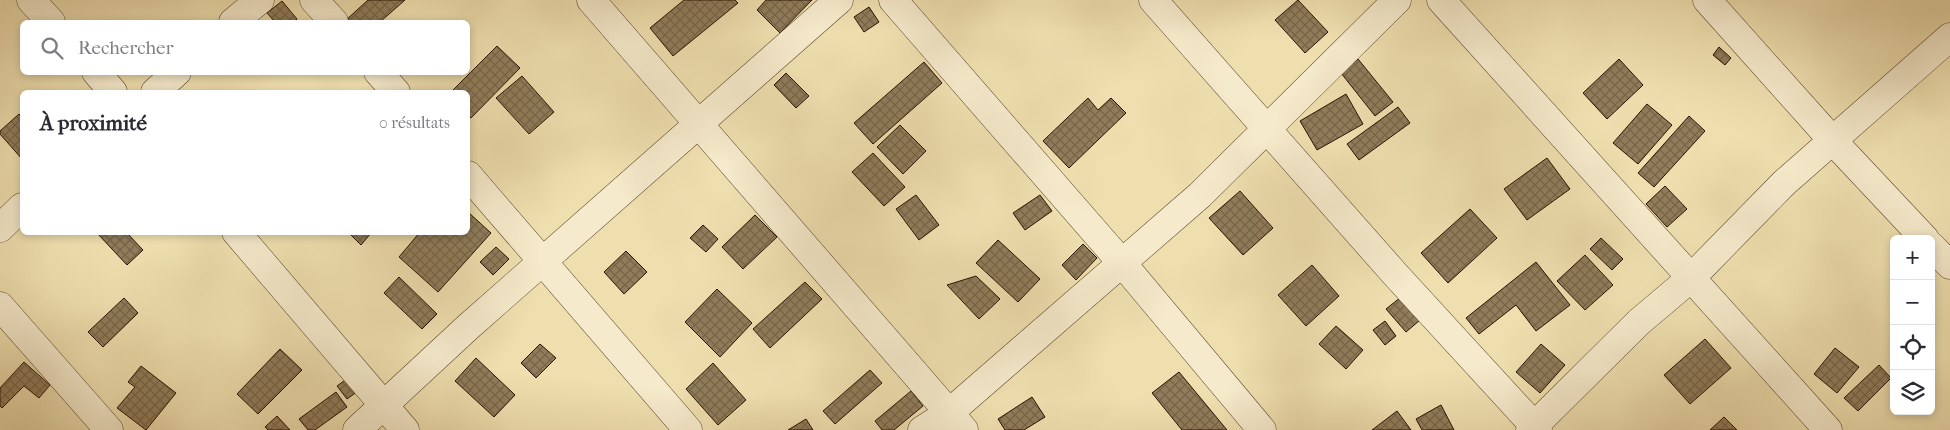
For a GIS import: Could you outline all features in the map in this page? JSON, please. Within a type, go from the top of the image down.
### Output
[{"type":"street","points":[[31,0],[49,20]]},
{"type":"street","points":[[235,20],[260,0]]},
{"type":"street","points":[[314,0],[332,20]]},
{"type":"street","points":[[591,0],[956,422]]},
{"type":"street","points":[[357,430],[468,327],[544,262],[612,198],[649,169],[698,123],[792,43],[839,0]]},
{"type":"street","points":[[893,0],[1122,263],[1262,430]]},
{"type":"street","points":[[1153,0],[1534,429],[1638,322],[1691,278],[1757,208],[1950,37]]},
{"type":"street","points":[[922,430],[956,422],[1122,263],[1200,195],[1397,0]]},
{"type":"street","points":[[1441,0],[1828,430]]},
{"type":"street","points":[[1708,0],[1833,141],[1921,235]]},
{"type":"street","points":[[99,75],[111,90]]},
{"type":"street","points":[[157,90],[174,75]]},
{"type":"street","points":[[381,75],[394,90]]},
{"type":"street","points":[[470,176],[688,430]]},
{"type":"street","points":[[0,228],[20,209]]},
{"type":"street","points":[[239,235],[405,430]]},
{"type":"street","points":[[1935,250],[1950,265]]},
{"type":"street","points":[[0,306],[108,430]]},
{"type":"building","points":[[368,0],[405,0],[382,20],[346,20]]},
{"type":"building","points":[[684,0],[735,0],[738,3],[673,56],[650,28]]},
{"type":"building","points":[[766,0],[812,0],[780,33],[757,10]]},
{"type":"building","points":[[1298,0],[1328,32],[1305,53],[1275,20]]},
{"type":"building","points":[[282,1],[297,19],[273,20],[267,13]]},
{"type":"building","points":[[869,7],[879,22],[864,32],[854,17]]},
{"type":"building","points":[[497,46],[520,68],[471,118],[470,90],[453,90]]},
{"type":"building","points":[[1719,47],[1731,58],[1725,65],[1713,55]]},
{"type":"building","points":[[1358,59],[1393,102],[1375,116],[1341,73]]},
{"type":"building","points":[[1619,59],[1643,85],[1607,119],[1583,93]]},
{"type":"building","points":[[924,62],[942,83],[873,144],[854,123]]},
{"type":"building","points":[[786,73],[809,96],[796,108],[774,85]]},
{"type":"building","points":[[522,76],[554,112],[529,134],[496,98]]},
{"type":"building","points":[[1346,94],[1363,124],[1317,150],[1300,121]]},
{"type":"building","points":[[1088,98],[1098,110],[1111,98],[1126,113],[1069,168],[1043,141]]},
{"type":"building","points":[[1647,104],[1672,125],[1638,164],[1613,143]]},
{"type":"building","points":[[1398,107],[1410,123],[1359,160],[1347,144]]},
{"type":"building","points":[[19,114],[20,157],[0,134],[0,131]]},
{"type":"building","points":[[1689,116],[1705,131],[1654,187],[1638,173]]},
{"type":"building","points":[[900,125],[926,151],[903,174],[877,147]]},
{"type":"building","points":[[873,153],[905,187],[884,206],[852,172]]},
{"type":"building","points":[[1547,158],[1570,189],[1527,220],[1504,189]]},
{"type":"building","points":[[1665,186],[1687,209],[1667,227],[1646,204]]},
{"type":"building","points":[[1240,191],[1273,228],[1243,255],[1209,218]]},
{"type":"building","points":[[916,195],[939,225],[919,240],[896,209]]},
{"type":"building","points":[[1040,195],[1052,211],[1025,230],[1013,213]]},
{"type":"building","points":[[1470,209],[1497,238],[1448,283],[1421,253]]},
{"type":"building","points":[[470,214],[491,233],[438,292],[399,257],[417,235],[470,235]]},
{"type":"building","points":[[755,215],[777,237],[743,269],[722,247]]},
{"type":"building","points":[[703,225],[718,239],[706,252],[690,238]]},
{"type":"building","points":[[99,235],[129,235],[143,250],[127,265]]},
{"type":"building","points":[[351,235],[369,235],[361,245]]},
{"type":"building","points":[[1601,238],[1623,259],[1612,270],[1590,249]]},
{"type":"building","points":[[998,240],[1040,279],[1018,302],[976,263]]},
{"type":"building","points":[[1083,244],[1097,258],[1076,280],[1062,265]]},
{"type":"building","points":[[496,247],[509,259],[493,275],[480,262]]},
{"type":"building","points":[[626,251],[647,272],[624,294],[604,272]]},
{"type":"building","points":[[1585,255],[1613,285],[1585,310],[1557,281]]},
{"type":"building","points":[[1536,262],[1570,305],[1536,331],[1516,305],[1479,334],[1466,318]]},
{"type":"building","points":[[1312,265],[1339,296],[1306,326],[1278,295]]},
{"type":"building","points":[[976,276],[1000,299],[979,319],[947,285]]},
{"type":"building","points":[[399,277],[437,314],[422,329],[384,293]]},
{"type":"building","points":[[805,282],[822,299],[770,348],[753,329]]},
{"type":"building","points":[[717,289],[752,323],[720,357],[685,322]]},
{"type":"building","points":[[1401,297],[1420,320],[1406,332],[1386,309]]},
{"type":"building","points":[[124,298],[138,313],[103,347],[88,332]]},
{"type":"building","points":[[1385,321],[1396,336],[1385,345],[1373,330]]},
{"type":"building","points":[[1336,326],[1363,350],[1346,369],[1319,344]]},
{"type":"building","points":[[1705,339],[1731,368],[1690,404],[1664,375]]},
{"type":"building","points":[[540,344],[556,358],[536,378],[521,363]]},
{"type":"building","points":[[1541,344],[1565,365],[1540,393],[1516,372]]},
{"type":"building","points":[[1835,348],[1859,367],[1837,393],[1814,374]]},
{"type":"building","points":[[280,349],[302,370],[258,414],[237,394]]},
{"type":"building","points":[[476,358],[515,395],[494,417],[455,381]]},
{"type":"building","points":[[24,362],[50,385],[39,398],[24,386],[2,408],[0,406],[0,388]]},
{"type":"building","points":[[713,363],[746,400],[718,425],[686,389]]},
{"type":"building","points":[[1879,365],[1890,377],[1858,411],[1844,398]]},
{"type":"building","points":[[141,366],[176,393],[146,430],[117,408],[135,387],[128,382]]},
{"type":"building","points":[[870,370],[882,383],[835,424],[823,411]]},
{"type":"building","points":[[1179,372],[1227,430],[1182,430],[1152,393]]},
{"type":"building","points":[[352,375],[361,389],[347,399],[337,386]]},
{"type":"building","points":[[911,391],[923,406],[894,430],[882,430],[875,421]]},
{"type":"building","points":[[336,392],[347,407],[315,430],[308,430],[299,419]]},
{"type":"building","points":[[1032,397],[1045,417],[1024,430],[1005,430],[998,419]]},
{"type":"building","points":[[1441,405],[1454,430],[1422,430],[1416,419]]},
{"type":"building","points":[[1397,411],[1411,430],[1372,430]]},
{"type":"building","points":[[277,416],[290,430],[268,430],[265,427]]},
{"type":"building","points":[[1724,417],[1737,430],[1710,430]]},
{"type":"building","points":[[806,419],[813,430],[788,430]]}]
